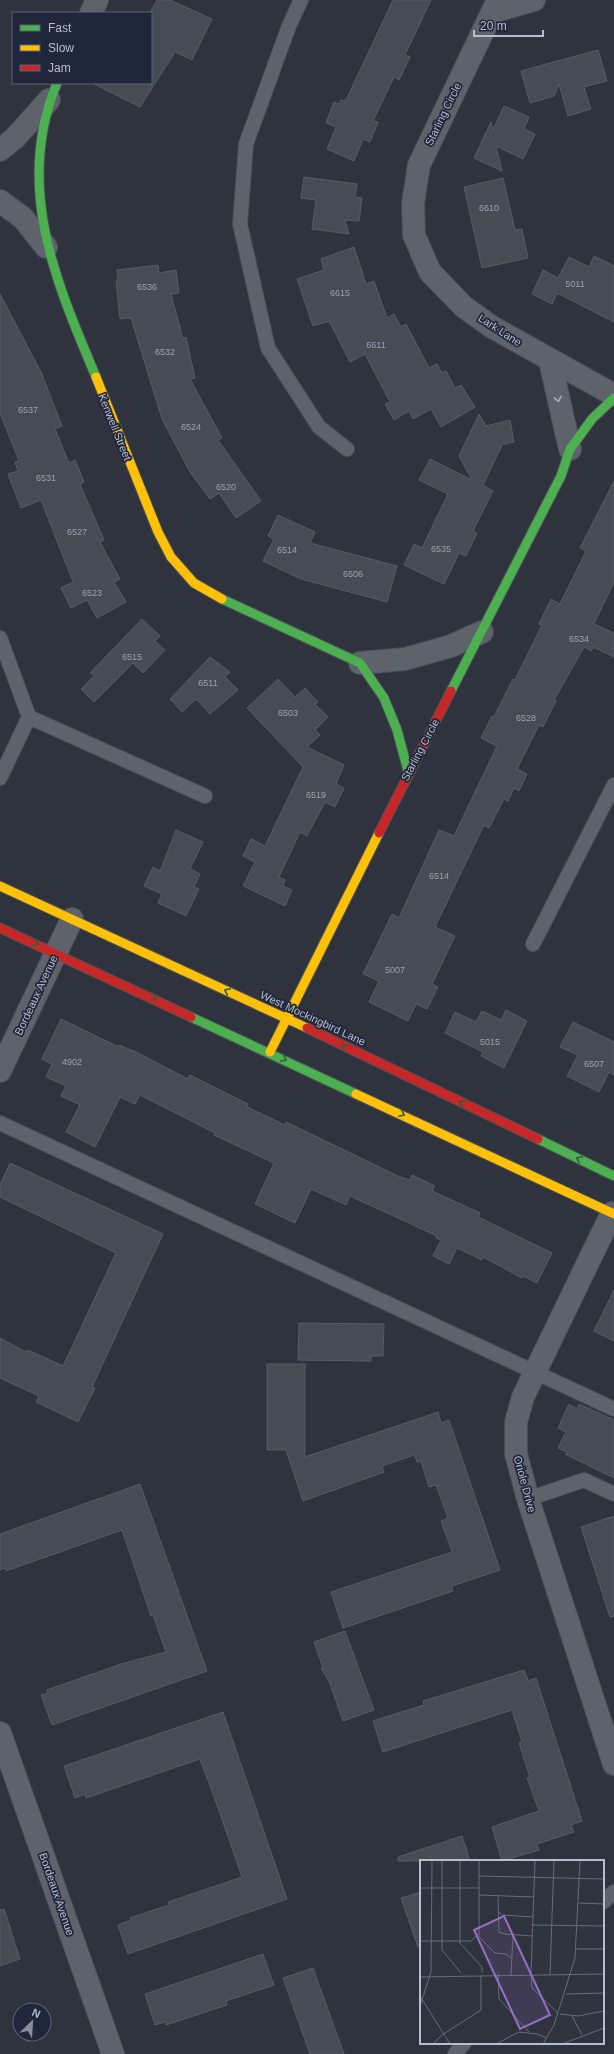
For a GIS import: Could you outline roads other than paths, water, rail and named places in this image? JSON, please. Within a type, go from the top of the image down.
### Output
[{"type":"street","points":[[91,12],[97,0]]},
{"type":"street","points":[[495,6],[534,0]]},
{"type":"street","name":"Starling Circle","points":[[414,235],[413,203],[419,165],[495,6]]},
{"type":"street","points":[[0,150],[15,138],[53,92]]},
{"type":"street","name":"Kenwell Street","points":[[53,92],[38,158],[38,199],[46,247],[62,296],[158,532],[171,557],[194,583],[214,596],[360,663],[405,659],[452,646],[482,632]]},
{"type":"street","points":[[0,201],[23,218],[46,247]]},
{"type":"street","name":"Lark Lane","points":[[414,235],[430,272],[464,307],[492,327],[614,397]]},
{"type":"street","points":[[550,361],[570,449]]},
{"type":"street","name":"Starling Circle","points":[[270,1052],[408,771],[482,632],[561,476],[570,449],[592,419],[614,397]]},
{"type":"street","points":[[360,663],[384,698],[397,730],[408,771]]},
{"type":"street","name":"West Mockingbird Lane","points":[[0,886],[286,1018],[614,1176]]},
{"type":"street","name":"Bordeaux Avenue","points":[[0,1071],[72,919]]},
{"type":"street","points":[[0,928],[56,952],[613,1211]]},
{"type":"street","name":"Oriole Drive","points":[[613,1211],[523,1397],[516,1422],[516,1454],[528,1499],[614,1764]]},
{"type":"street","name":"Bordeaux Avenue","points":[[0,1734],[113,2054]]},
{"type":"lane","points":[[301,0],[289,26],[246,144],[240,224],[268,348],[319,427],[348,449]]},
{"type":"lane","points":[[0,638],[29,717],[0,778]]},
{"type":"lane","points":[[29,717],[205,796]]},
{"type":"lane","points":[[533,944],[614,785]]},
{"type":"lane","points":[[0,1123],[614,1409]]},
{"type":"lane","points":[[528,1499],[584,1480],[614,1494]]},
{"type":"lane","points":[[604,1901],[614,1892]]},
{"type":"lane","points":[[455,2054],[463,2044]]}]
